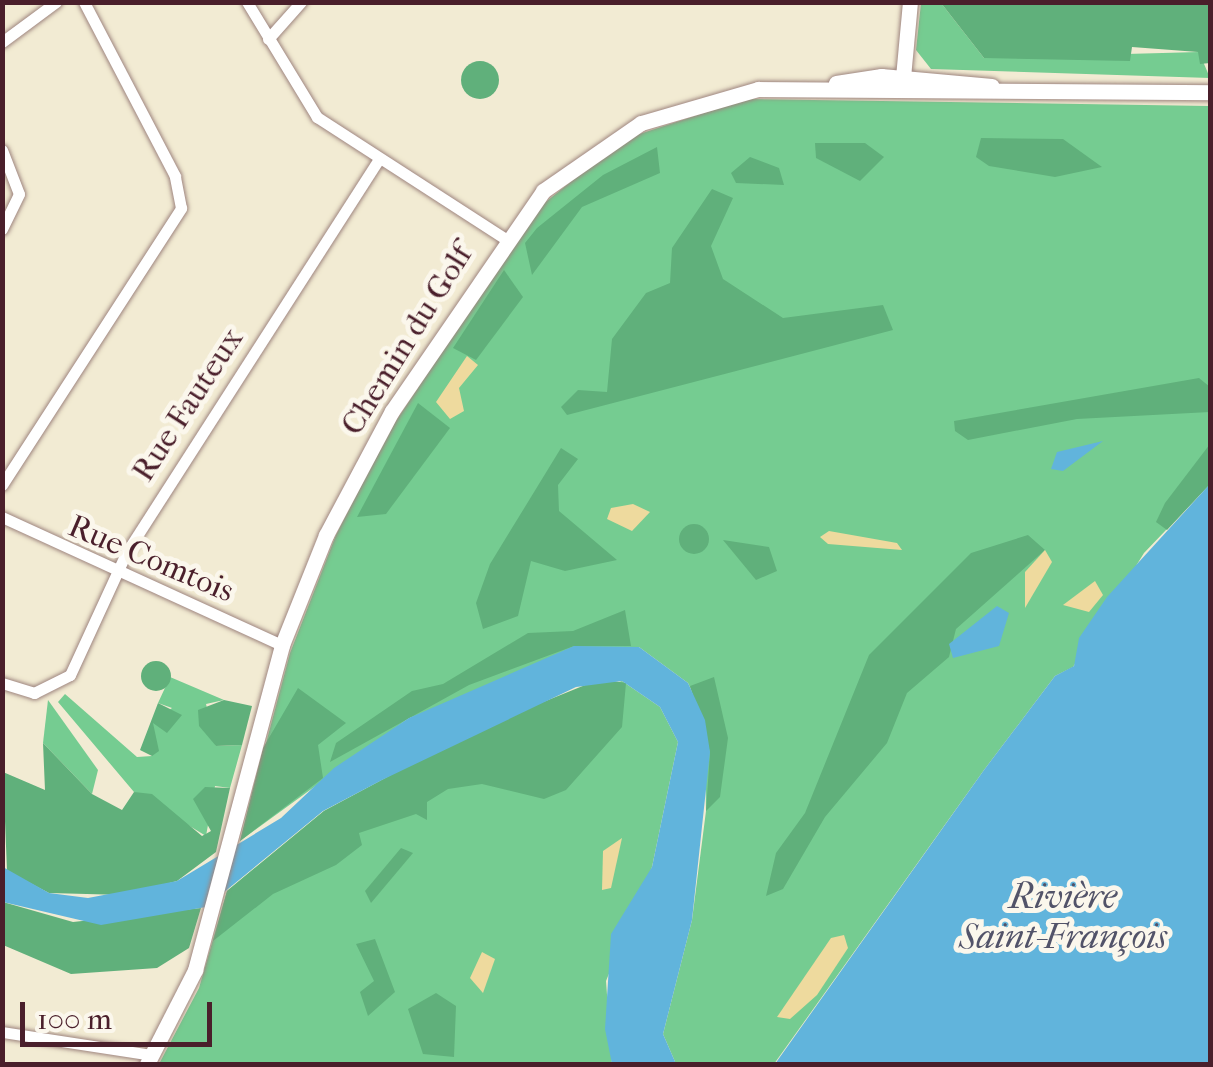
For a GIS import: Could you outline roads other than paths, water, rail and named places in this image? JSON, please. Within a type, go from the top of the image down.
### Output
[{"type":"street","points":[[2,42],[56,2]]},
{"type":"street","points":[[2,485],[180,208],[175,176],[84,2]]},
{"type":"street","points":[[247,2],[308,108],[378,160],[504,238]]},
{"type":"street","points":[[268,39],[301,2]]},
{"type":"street","points":[[902,85],[910,2]]},
{"type":"street","name":"Chemin du Golf","points":[[150,1060],[204,940],[282,645],[354,476],[504,238],[570,168],[641,123],[728,94],[817,86],[902,85],[1210,92]]},
{"type":"street","points":[[2,150],[19,194],[2,229]]},
{"type":"street","name":"Rue Fauteux","points":[[2,683],[34,693],[58,686],[114,573],[378,160]]},
{"type":"street","name":"Rue Comtois","points":[[2,517],[114,573],[282,645]]},
{"type":"street","points":[[2,1032],[150,1060]]},
{"type":"water","points":[[1103,441],[1063,471],[1051,469],[1057,452]]},
{"type":"water","name":"Rivière Saint-François","points":[[1210,484],[1210,1064],[775,1064],[984,770],[1055,676],[1074,666],[1079,638],[1107,597]]},
{"type":"water","points":[[997,606],[1009,613],[999,646],[953,658],[949,644]]},
{"type":"water","points":[[574,646],[639,647],[688,683],[705,720],[710,752],[692,920],[663,1034],[676,1064],[612,1064],[605,1029],[611,934],[652,867],[678,742],[660,707],[622,681],[576,687],[323,811],[206,907],[101,925],[3,902],[3,867],[49,893],[88,898],[177,881],[281,818],[334,768],[409,718]]}]
